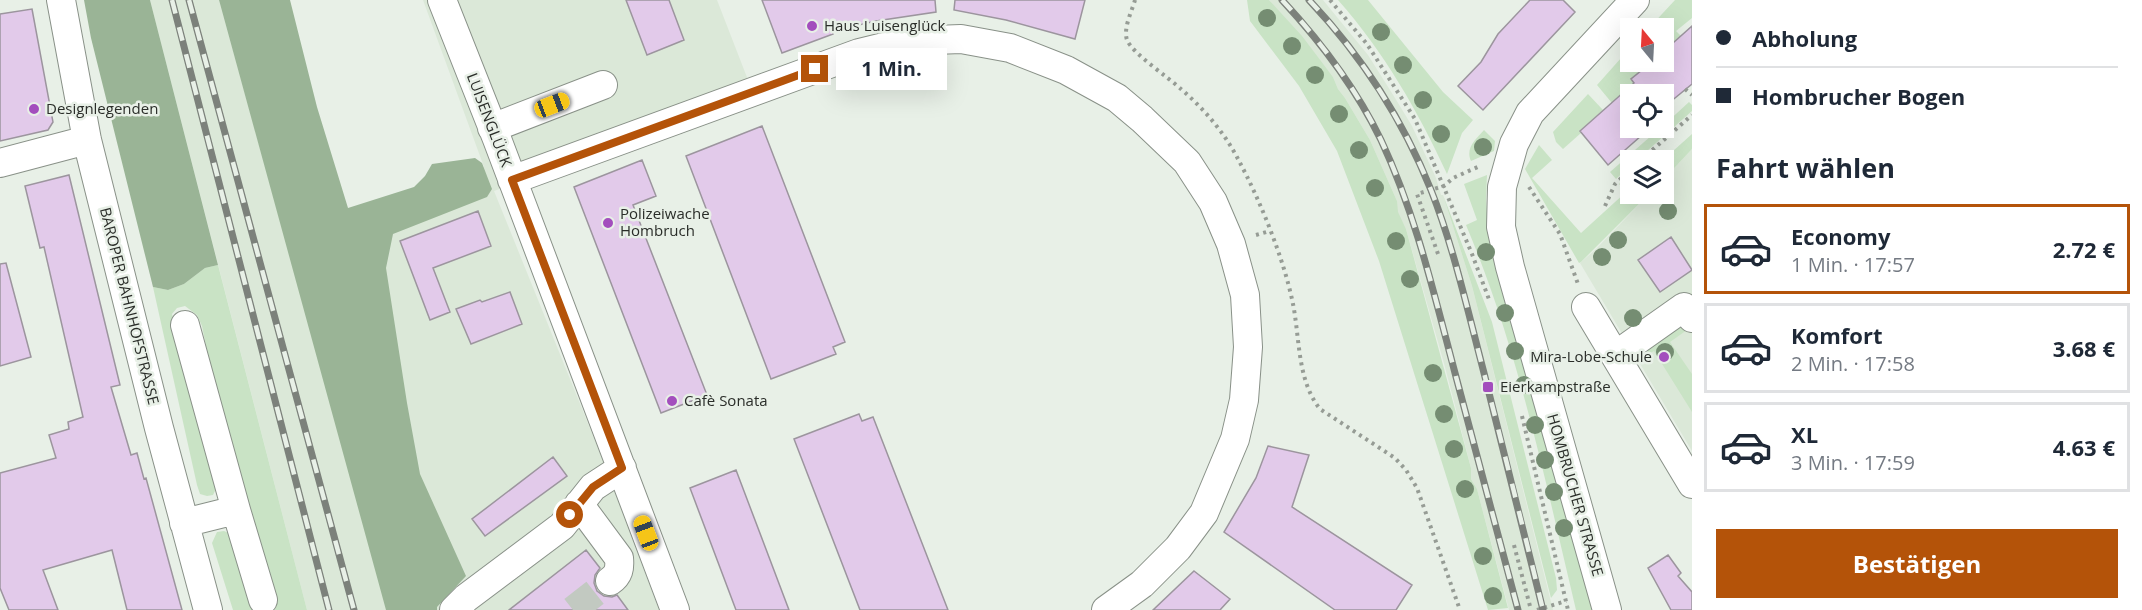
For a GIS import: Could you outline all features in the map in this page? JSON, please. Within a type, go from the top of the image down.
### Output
[{"type":"street","name":"BAROPER BAHNHOFSTRASSE","points":[[61,0],[87,140],[208,610]]},
{"type":"street","name":"LUISENGLÜCK","points":[[442,0],[675,610]]},
{"type":"street","name":"HOMBRUCHER STRASSE","points":[[1607,610],[1510,267],[1501,227],[1502,187],[1514,144],[1530,113],[1635,0]]},
{"type":"street","points":[[512,180],[859,54],[908,41],[961,39],[1010,48],[1065,70],[1117,98],[1187,162],[1213,202],[1231,244],[1245,295],[1248,346],[1244,400],[1235,439],[1204,513],[1178,548],[1142,584],[1106,610]]},
{"type":"street","points":[[492,128],[603,85]]},
{"type":"street","points":[[0,163],[87,140]]},
{"type":"street","points":[[1586,307],[1688,468]]},
{"type":"street","points":[[1616,355],[1684,307],[1692,318]]},
{"type":"street","points":[[185,325],[263,600]]},
{"type":"street","points":[[454,610],[466,598],[562,526],[593,487],[622,468]]},
{"type":"street","points":[[579,504],[619,558],[620,567],[616,576],[610,581]]},
{"type":"street","points":[[184,523],[236,510]]},
{"type":"path","points":[[1135,0],[1126,33],[1128,42],[1134,50],[1182,89],[1208,115],[1231,144],[1250,182],[1270,231],[1293,304],[1299,349],[1311,398],[1320,409],[1395,458],[1406,470],[1417,488],[1460,610]]},
{"type":"path","points":[[1330,0],[1367,44],[1393,83],[1425,140],[1472,254],[1492,310]]},
{"type":"path","points":[[1685,89],[1692,96]]},
{"type":"path","points":[[1652,150],[1692,115]]},
{"type":"path","points":[[1438,254],[1417,194],[1444,186],[1453,178],[1490,162],[1507,165],[1522,177],[1560,234],[1586,307]]},
{"type":"path","points":[[1605,206],[1615,184],[1620,179]]},
{"type":"path","points":[[1521,411],[1568,610]]},
{"type":"path","points":[[1514,545],[1530,610]]},
{"type":"path","points":[[1537,610],[1566,601]]},
{"type":"shaded area","points":[[150,0],[219,0],[287,246],[484,167],[423,0],[717,0],[755,98],[494,191],[604,463],[659,610],[307,610]]},
{"type":"shaded area","points":[[1269,0],[1323,0],[1368,55],[1412,126],[1436,178],[1441,195],[1443,195],[1472,286],[1553,610],[1509,610],[1477,489],[1471,479],[1471,468],[1445,367],[1406,229],[1397,212],[1397,201],[1370,140],[1333,77]]},
{"type":"shaded area","name":"Mira-Lobe-Schule","points":[[1692,149],[1692,451],[1580,263],[1639,204],[1674,204],[1674,168]]},
{"type":"green space","points":[[84,0],[150,0],[218,265],[205,268],[184,284],[168,290],[153,287],[91,38]]},
{"type":"green space","points":[[219,0],[290,0],[317,107],[348,208],[414,187],[425,176],[432,164],[475,158],[482,163],[492,189],[487,197],[393,234],[386,268],[420,474],[466,576],[437,607],[437,610],[386,610]]},
{"type":"green space","points":[[1247,0],[1269,0],[1302,36],[1333,77],[1370,140],[1397,201],[1398,212],[1406,229],[1471,468],[1471,479],[1477,489],[1508,608],[1488,610],[1379,261],[1337,151],[1299,86],[1250,21]]},
{"type":"green space","points":[[1338,0],[1368,0],[1443,92],[1473,120],[1462,133],[1447,174],[1399,83],[1370,40]]},
{"type":"green space","points":[[1675,0],[1692,0],[1692,18],[1676,31],[1681,36],[1674,42],[1674,18],[1658,18]]},
{"type":"green space","points":[[1620,59],[1620,72],[1639,72],[1631,79],[1633,84],[1620,84],[1620,96],[1612,103],[1597,85]]},
{"type":"green space","points":[[1588,94],[1603,110],[1563,149],[1556,142],[1553,132]]},
{"type":"green space","points":[[1689,102],[1692,105],[1692,111],[1674,127],[1674,116]]},
{"type":"green space","points":[[1484,130],[1495,141],[1494,151],[1471,161],[1470,148]]},
{"type":"green space","points":[[1692,134],[1692,149],[1674,168],[1674,150]]},
{"type":"green space","points":[[1649,138],[1662,138],[1648,150],[1635,150]]},
{"type":"green space","points":[[1539,145],[1552,160],[1532,178],[1581,233],[1620,197],[1620,204],[1639,204],[1579,263],[1525,169]]},
{"type":"green space","points":[[1620,163],[1620,175],[1616,179],[1610,172]]},
{"type":"green space","points":[[1487,175],[1488,228],[1593,610],[1576,610],[1529,415],[1501,319],[1466,225],[1477,220],[1464,184]]},
{"type":"green space","points":[[1443,195],[1492,322],[1556,578],[1557,590],[1551,598],[1472,286]]},
{"type":"green space","points":[[218,265],[307,610],[275,610],[276,603],[226,447],[202,326],[197,315],[185,306],[177,308],[172,314],[217,487],[213,495],[207,496],[200,494],[197,485],[153,287],[168,290],[184,284],[205,268]]},
{"type":"green space","points":[[1679,325],[1687,330],[1670,342],[1692,374],[1692,412],[1654,351],[1638,360],[1634,355]]},
{"type":"green space","points":[[224,531],[231,534],[255,610],[233,610],[212,543],[217,532]]},
{"type":"building","points":[[626,0],[669,0],[684,40],[647,55]]},
{"type":"building","points":[[762,0],[935,0],[936,12],[876,21],[832,31],[833,34],[782,53]]},
{"type":"building","points":[[955,0],[1085,0],[1075,39],[1006,20],[954,10]]},
{"type":"building","points":[[1530,0],[1563,0],[1575,12],[1483,110],[1458,86],[1481,62],[1498,34]]},
{"type":"building","points":[[32,9],[53,122],[48,130],[0,141],[0,14]]},
{"type":"building","points":[[1692,26],[1692,84],[1674,99],[1674,84],[1633,84],[1631,79],[1640,72],[1674,72],[1674,42]]},
{"type":"building","points":[[1620,95],[1620,138],[1639,138],[1625,150],[1620,150],[1620,154],[1608,165],[1580,131]]},
{"type":"building","points":[[762,126],[845,342],[833,347],[836,354],[771,379],[686,156]]},
{"type":"building","points":[[642,160],[656,196],[633,205],[707,395],[661,413],[574,187]]},
{"type":"building","points":[[69,175],[120,385],[111,387],[131,455],[137,453],[144,479],[146,478],[182,610],[127,610],[112,550],[43,570],[58,610],[9,610],[0,588],[0,473],[56,458],[49,435],[69,429],[68,422],[83,417],[44,247],[40,248],[25,186]]},
{"type":"building","points":[[478,211],[491,246],[433,268],[450,312],[430,320],[400,241]]},
{"type":"building","points":[[1671,237],[1692,270],[1660,292],[1638,260]]},
{"type":"building","points":[[6,263],[31,357],[0,366],[0,264]]},
{"type":"building","points":[[510,292],[522,324],[471,344],[456,309]]},
{"type":"building","points":[[859,414],[862,421],[873,417],[948,610],[860,610],[794,439]]},
{"type":"building","points":[[1268,446],[1309,455],[1292,507],[1412,585],[1396,610],[1335,610],[1224,532],[1256,478]]},
{"type":"building","points":[[553,457],[567,476],[485,536],[472,519]]},
{"type":"building","points":[[736,470],[789,610],[736,610],[690,488]]},
{"type":"building","points":[[586,550],[600,568],[595,575],[594,583],[597,591],[604,596],[617,595],[628,610],[509,610]]},
{"type":"building","points":[[1668,555],[1681,573],[1678,576],[1692,592],[1692,610],[1671,610],[1648,568]]},
{"type":"building","points":[[1194,571],[1230,599],[1220,610],[1153,610]]},
{"type":"tunnel","points":[[573,610],[610,581]]},
{"type":"railway","points":[[172,0],[329,610]]},
{"type":"railway","points":[[189,0],[354,610]]},
{"type":"railway","points":[[1282,0],[1324,49],[1349,84],[1381,140],[1393,168],[1432,284],[1518,610]]},
{"type":"railway","points":[[1309,0],[1346,43],[1379,89],[1420,164],[1431,190],[1460,280],[1543,610]]},
{"type":"place","name":"Haus Luisenglück","points":[[812,26]]},
{"type":"place","name":"Designlegenden","points":[[34,109]]},
{"type":"place","name":"Polizeiwache Hombruch","points":[[608,223]]},
{"type":"place","name":"Mira-Lobe-Schule","points":[[1664,357]]},
{"type":"place","name":"Eierkampstraße","points":[[1488,387]]},
{"type":"place","name":"Cafè Sonata","points":[[672,401]]},
{"type":"route","points":[[570,515],[593,487],[622,468],[512,180],[815,69]]}]
